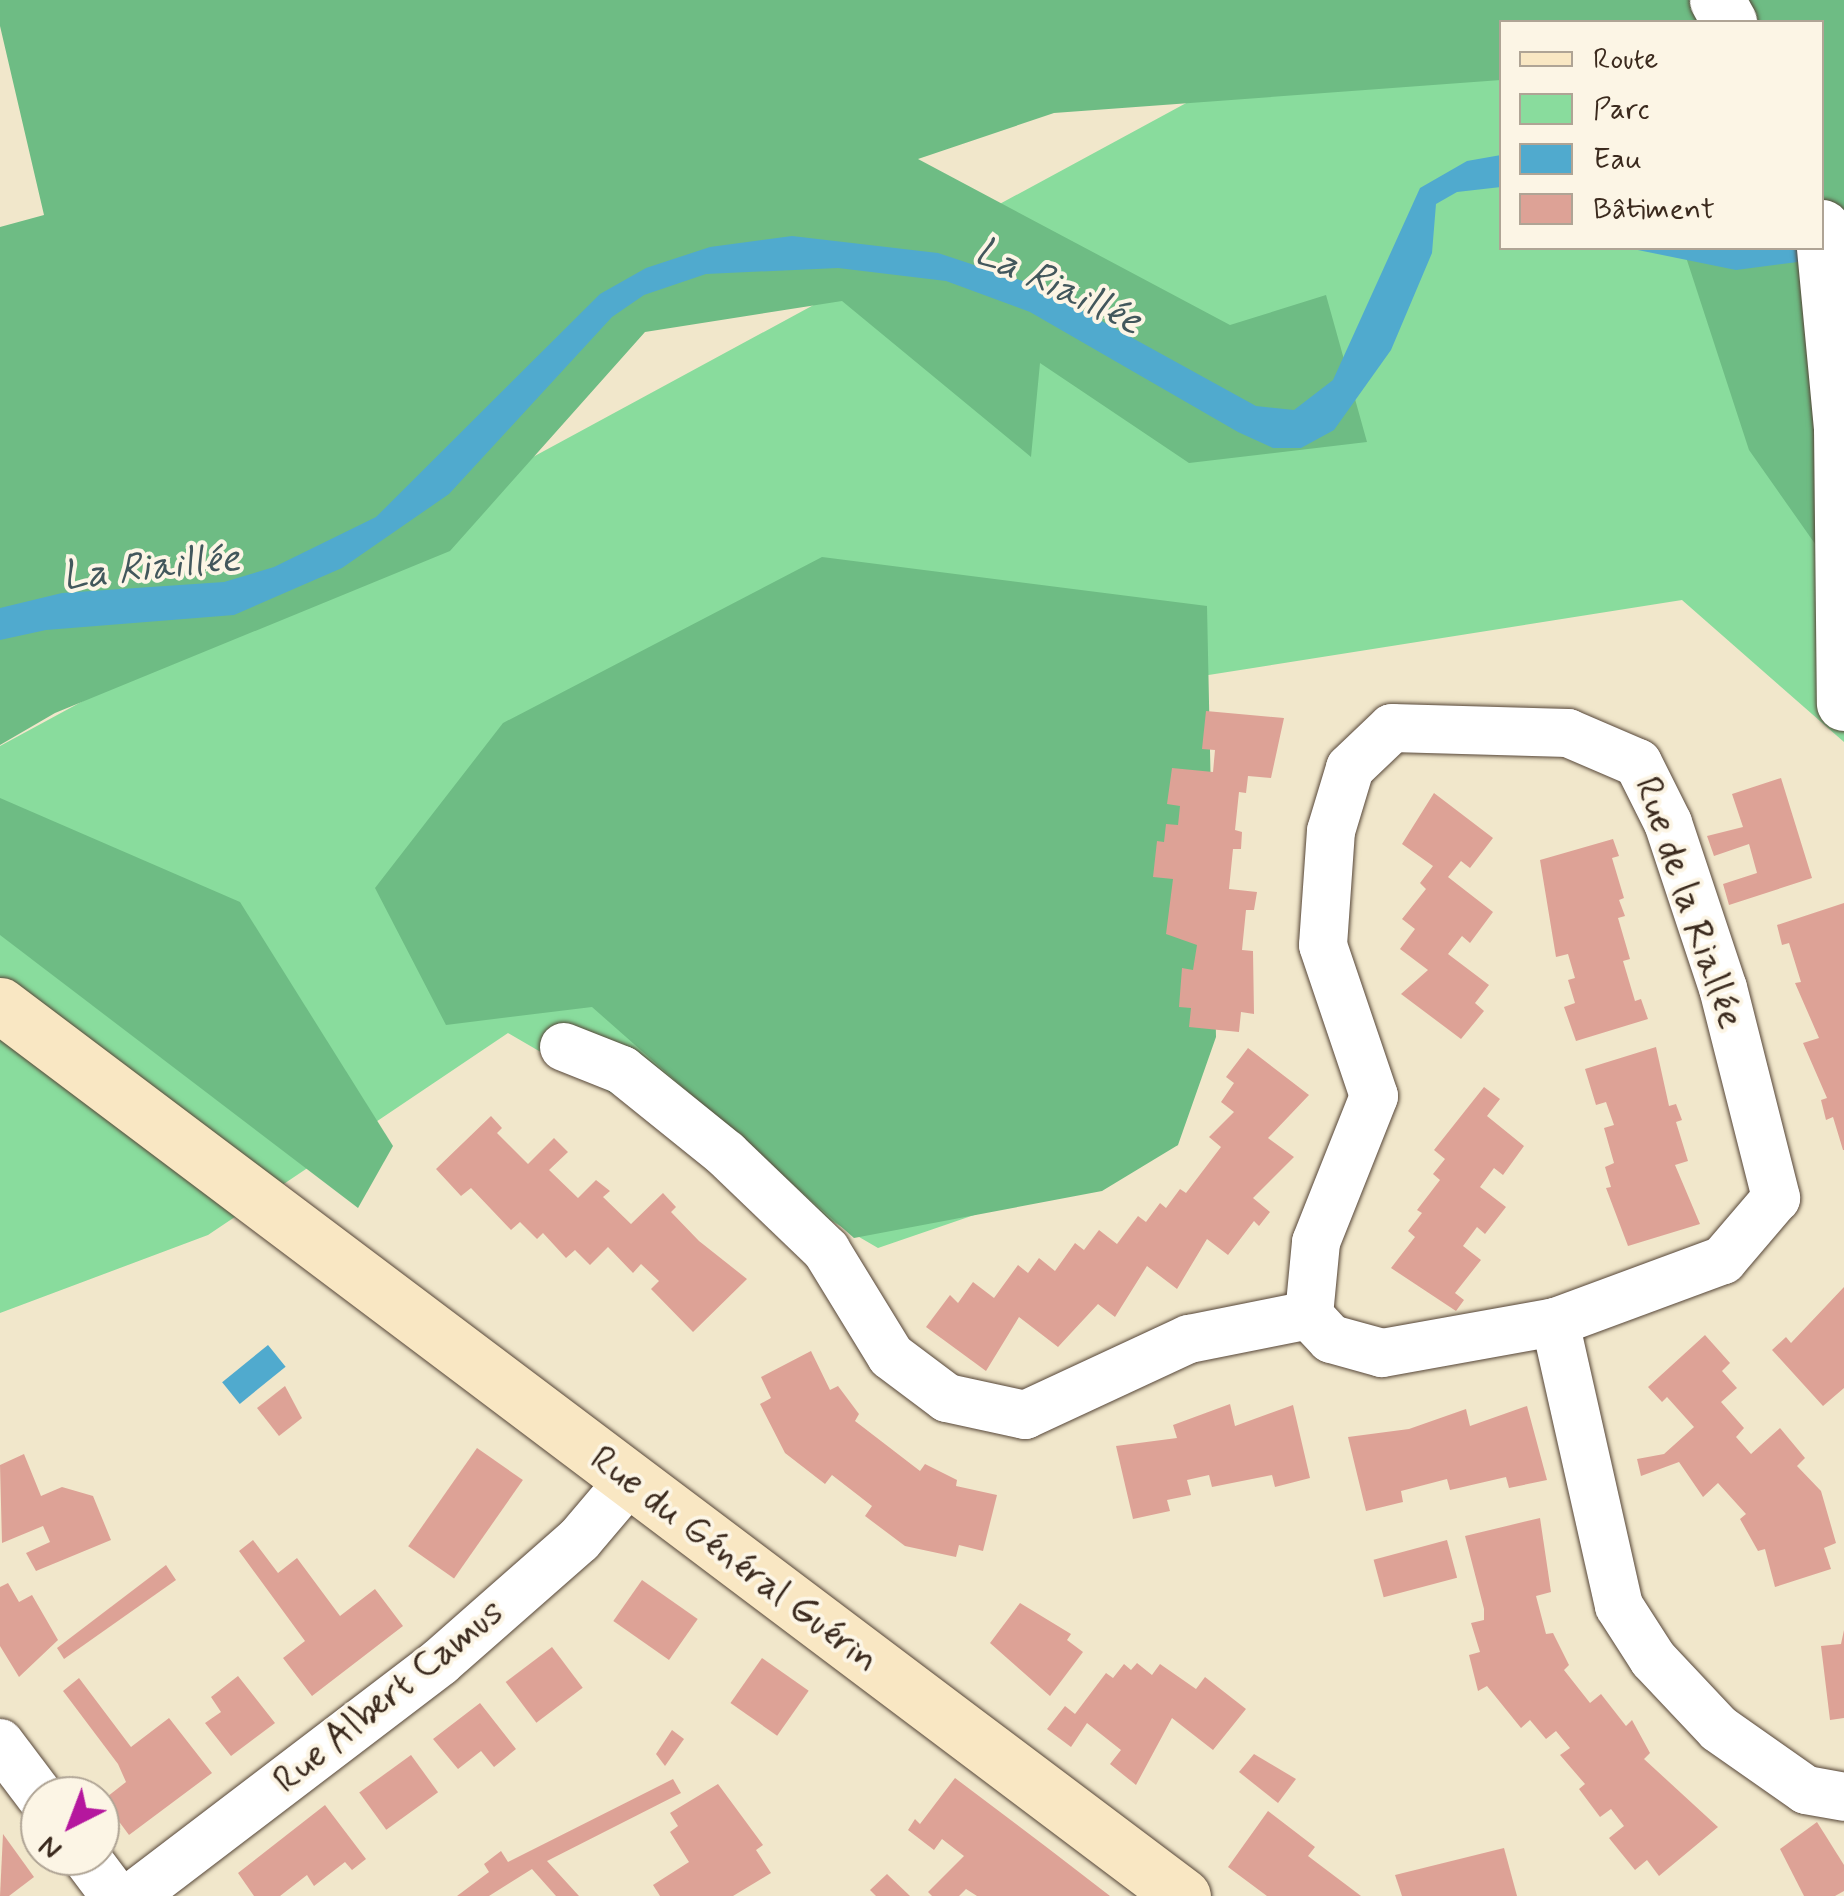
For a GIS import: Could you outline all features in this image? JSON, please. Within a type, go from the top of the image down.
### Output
[{"type":"main road","name":"Rue du Général Guérin","points":[[0,1005],[1183,1896]]},
{"type":"street","points":[[1824,247],[1840,410],[1844,703]]},
{"type":"street","name":"Rue de la Riallée","points":[[1392,728],[1568,733],[1638,763],[1668,823],[1723,988],[1776,1198],[1723,1260],[1555,1322],[1382,1353],[1331,1340],[1310,1315],[1316,1242],[1374,1096],[1323,946],[1331,831],[1350,768],[1392,728]]},
{"type":"street","points":[[564,1048],[622,1070],[726,1154],[826,1250],[891,1356],[947,1398],[1024,1415],[1189,1339],[1310,1315]]},
{"type":"street","points":[[1555,1322],[1619,1606],[1653,1659],[1719,1729],[1806,1790],[1844,1798]]},
{"type":"street","name":"Rue Albert Camus","points":[[133,1896],[440,1662],[579,1540],[629,1482]]},
{"type":"street","points":[[0,1743],[25,1776]]},
{"type":"green space","points":[[0,0],[1844,0],[1844,585],[1749,450],[1684,250],[1824,250],[1824,20],[1499,20],[1499,80],[1054,113],[918,159],[1230,325],[1326,295],[1367,442],[1189,463],[1040,363],[1031,457],[842,301],[645,332],[450,551],[55,713],[0,745],[0,227],[44,215],[0,26]]},
{"type":"green space","points":[[1376,0],[1844,0],[1844,742],[1682,600],[1126,688],[1178,1145],[878,1248],[508,1033],[208,1235],[0,1313],[0,746]]},
{"type":"green space","points":[[822,557],[1207,606],[1216,1037],[1178,1145],[1102,1191],[854,1238],[592,1007],[446,1025],[375,888],[503,723]]},
{"type":"green space","points":[[0,798],[240,902],[393,1146],[358,1208],[0,935]]},
{"type":"water","points":[[1499,155],[1499,187],[1457,192],[1436,204],[1432,253],[1391,350],[1334,430],[1301,448],[1273,448],[1238,432],[1030,312],[946,281],[838,268],[706,274],[644,295],[612,317],[449,494],[342,568],[234,615],[46,630],[0,640],[0,608],[62,593],[224,582],[274,567],[376,517],[600,294],[646,268],[710,247],[792,236],[938,253],[1038,286],[1256,406],[1294,410],[1333,380],[1420,188],[1467,161]]},
{"type":"water","points":[[1638,250],[1804,250],[1806,261],[1736,270]]},
{"type":"water","points":[[268,1345],[286,1367],[240,1404],[222,1382]]},
{"type":"building","points":[[1206,711],[1284,718],[1271,778],[1248,776],[1246,793],[1239,792],[1235,830],[1242,832],[1241,849],[1233,849],[1229,889],[1257,892],[1254,910],[1246,910],[1242,950],[1253,951],[1254,1014],[1241,1012],[1239,1032],[1189,1027],[1191,1008],[1179,1007],[1182,968],[1193,970],[1197,945],[1166,934],[1173,879],[1153,877],[1157,841],[1164,842],[1166,824],[1178,825],[1180,806],[1167,804],[1172,768],[1213,772],[1215,750],[1202,749]]},
{"type":"building","points":[[1781,778],[1812,878],[1729,905],[1723,884],[1757,873],[1749,844],[1714,856],[1707,836],[1743,827],[1732,794]]},
{"type":"building","points":[[1434,793],[1493,838],[1470,868],[1461,861],[1448,877],[1493,912],[1470,943],[1462,936],[1448,954],[1489,985],[1475,1003],[1484,1011],[1461,1039],[1401,994],[1428,970],[1400,949],[1415,929],[1402,919],[1426,889],[1420,883],[1433,866],[1402,844]]},
{"type":"building","points":[[1613,839],[1619,856],[1612,858],[1624,898],[1619,900],[1625,916],[1618,918],[1630,959],[1623,961],[1635,1001],[1641,999],[1648,1019],[1576,1041],[1564,1007],[1575,1003],[1568,980],[1575,978],[1568,954],[1556,957],[1540,860]]},
{"type":"building","points":[[1844,903],[1843,1150],[1833,1117],[1826,1120],[1821,1100],[1827,1098],[1803,1043],[1819,1038],[1795,983],[1801,982],[1789,943],[1782,945],[1777,925]]},
{"type":"building","points":[[1656,1047],[1669,1106],[1676,1104],[1682,1120],[1676,1122],[1688,1161],[1675,1165],[1700,1224],[1628,1246],[1606,1188],[1611,1187],[1605,1167],[1614,1163],[1604,1128],[1614,1125],[1606,1102],[1596,1105],[1585,1069]]},
{"type":"building","points":[[1248,1048],[1309,1095],[1268,1138],[1294,1157],[1253,1198],[1270,1212],[1259,1226],[1254,1221],[1228,1255],[1207,1239],[1177,1289],[1147,1266],[1115,1317],[1098,1304],[1058,1347],[1019,1317],[986,1371],[926,1327],[950,1295],[958,1303],[973,1282],[994,1298],[1018,1265],[1028,1273],[1039,1258],[1055,1271],[1075,1243],[1084,1250],[1099,1230],[1117,1244],[1138,1216],[1146,1222],[1160,1203],[1166,1208],[1180,1189],[1186,1193],[1221,1147],[1209,1137],[1234,1112],[1221,1102],[1234,1083],[1226,1077]]},
{"type":"building","points":[[1484,1087],[1500,1099],[1487,1116],[1524,1146],[1503,1175],[1494,1168],[1480,1187],[1506,1207],[1485,1234],[1477,1227],[1463,1246],[1481,1260],[1455,1293],[1464,1300],[1456,1311],[1391,1268],[1415,1237],[1408,1231],[1422,1213],[1417,1210],[1440,1180],[1433,1174],[1445,1159],[1434,1150]]},
{"type":"building","points":[[491,1116],[502,1128],[497,1133],[528,1164],[554,1138],[568,1152],[549,1170],[578,1198],[596,1180],[610,1191],[603,1197],[631,1224],[663,1193],[676,1207],[671,1212],[699,1241],[747,1279],[693,1332],[651,1289],[659,1281],[641,1264],[633,1273],[608,1247],[590,1265],[575,1250],[566,1258],[543,1233],[537,1239],[520,1222],[511,1230],[471,1188],[461,1196],[436,1169]]},
{"type":"building","points":[[1844,1287],[1844,1388],[1823,1406],[1772,1350],[1786,1337],[1791,1343]]},
{"type":"building","points":[[1705,1335],[1730,1363],[1722,1371],[1737,1388],[1721,1402],[1744,1428],[1736,1437],[1751,1454],[1780,1428],[1805,1458],[1797,1466],[1821,1491],[1836,1543],[1824,1548],[1831,1569],[1775,1587],[1765,1549],[1758,1551],[1740,1519],[1746,1514],[1718,1483],[1703,1497],[1679,1462],[1641,1476],[1637,1459],[1664,1454],[1694,1427],[1667,1397],[1662,1402],[1648,1387]]},
{"type":"building","points":[[811,1351],[830,1390],[838,1386],[859,1414],[855,1421],[920,1471],[925,1464],[957,1480],[956,1486],[997,1495],[983,1551],[959,1545],[956,1557],[905,1546],[865,1516],[872,1506],[832,1475],[825,1484],[785,1453],[760,1404],[771,1398],[761,1377]]},
{"type":"building","points":[[285,1386],[302,1418],[279,1436],[257,1408]]},
{"type":"building","points":[[1230,1404],[1235,1426],[1293,1405],[1310,1478],[1275,1487],[1272,1475],[1212,1487],[1209,1475],[1187,1480],[1191,1495],[1167,1500],[1170,1511],[1133,1519],[1116,1446],[1177,1438],[1173,1425]]},
{"type":"building","points":[[1527,1406],[1547,1480],[1509,1488],[1506,1477],[1450,1490],[1447,1479],[1401,1491],[1403,1502],[1366,1511],[1348,1437],[1409,1429],[1466,1409],[1470,1426]]},
{"type":"building","points":[[477,1448],[523,1480],[454,1578],[408,1546]]},
{"type":"building","points":[[24,1454],[41,1496],[62,1487],[93,1496],[111,1540],[36,1571],[26,1553],[50,1542],[43,1526],[2,1543],[0,1465]]},
{"type":"building","points":[[1540,1518],[1551,1592],[1536,1596],[1546,1634],[1553,1633],[1569,1665],[1564,1670],[1590,1703],[1601,1694],[1626,1726],[1632,1720],[1650,1753],[1644,1759],[1718,1827],[1659,1876],[1647,1860],[1635,1870],[1609,1838],[1624,1826],[1611,1809],[1600,1817],[1579,1789],[1585,1784],[1560,1755],[1570,1748],[1556,1731],[1546,1739],[1530,1720],[1521,1728],[1487,1686],[1478,1691],[1469,1655],[1480,1652],[1471,1623],[1484,1620],[1484,1609],[1465,1536]]},
{"type":"building","points":[[253,1540],[278,1573],[297,1558],[340,1616],[375,1589],[403,1626],[312,1696],[283,1658],[305,1641],[239,1551]]},
{"type":"building","points":[[1447,1540],[1457,1578],[1384,1597],[1374,1560]]},
{"type":"building","points":[[166,1565],[176,1580],[64,1659],[57,1648]]},
{"type":"building","points":[[642,1580],[698,1619],[669,1660],[613,1621]]},
{"type":"building","points":[[8,1583],[19,1602],[32,1595],[58,1640],[19,1677],[0,1646],[0,1587]]},
{"type":"building","points":[[1020,1603],[1071,1634],[1067,1640],[1083,1652],[1050,1696],[990,1643]]},
{"type":"building","points":[[1844,1630],[1844,1718],[1830,1720],[1821,1646],[1841,1644]]},
{"type":"building","points":[[552,1647],[583,1688],[536,1723],[506,1682]]},
{"type":"building","points":[[762,1658],[809,1691],[777,1736],[730,1703]]},
{"type":"building","points":[[1137,1663],[1152,1675],[1160,1664],[1196,1689],[1205,1677],[1246,1709],[1213,1750],[1172,1718],[1136,1785],[1110,1764],[1121,1750],[1087,1723],[1071,1747],[1047,1729],[1065,1706],[1075,1714],[1106,1673],[1113,1678],[1124,1664],[1131,1670]]},
{"type":"building","points":[[238,1676],[275,1723],[231,1756],[205,1723],[221,1712],[211,1697]]},
{"type":"building","points":[[79,1678],[131,1747],[169,1718],[212,1773],[129,1835],[120,1823],[120,1787],[126,1782],[118,1764],[63,1691]]},
{"type":"building","points":[[480,1703],[516,1749],[494,1767],[481,1751],[458,1769],[433,1739]]},
{"type":"building","points":[[672,1730],[684,1739],[665,1766],[656,1754]]},
{"type":"building","points":[[1254,1754],[1296,1779],[1278,1803],[1239,1772]]},
{"type":"building","points":[[411,1755],[438,1792],[386,1830],[359,1793]]},
{"type":"building","points":[[955,1778],[1110,1896],[977,1896],[966,1889],[959,1896],[932,1896],[928,1892],[964,1856],[942,1839],[934,1850],[908,1830],[915,1819],[920,1824]]},
{"type":"building","points":[[673,1779],[681,1793],[547,1861],[579,1896],[556,1896],[532,1869],[489,1896],[457,1896],[489,1872],[484,1864],[501,1851],[508,1862]]},
{"type":"building","points":[[718,1784],[763,1845],[756,1850],[771,1873],[733,1896],[660,1896],[653,1885],[689,1862],[670,1832],[678,1826],[670,1813]]},
{"type":"building","points":[[325,1805],[366,1859],[352,1870],[345,1862],[314,1886],[307,1875],[280,1896],[254,1896],[238,1873]]},
{"type":"building","points":[[1268,1811],[1315,1847],[1308,1856],[1361,1896],[1267,1896],[1228,1867]]},
{"type":"building","points":[[1817,1822],[1844,1865],[1844,1891],[1835,1896],[1804,1896],[1780,1849]]},
{"type":"building","points":[[3,1834],[20,1858],[20,1876],[34,1877],[9,1896],[0,1896]]},
{"type":"building","points":[[1504,1848],[1517,1896],[1402,1896],[1395,1875]]},
{"type":"building","points":[[887,1874],[910,1896],[876,1896],[870,1890]]},
{"type":"water label","name":"La Riaillée","points":[[1058,287]]},
{"type":"water label","name":"La Riaillée","points":[[151,568]]}]
